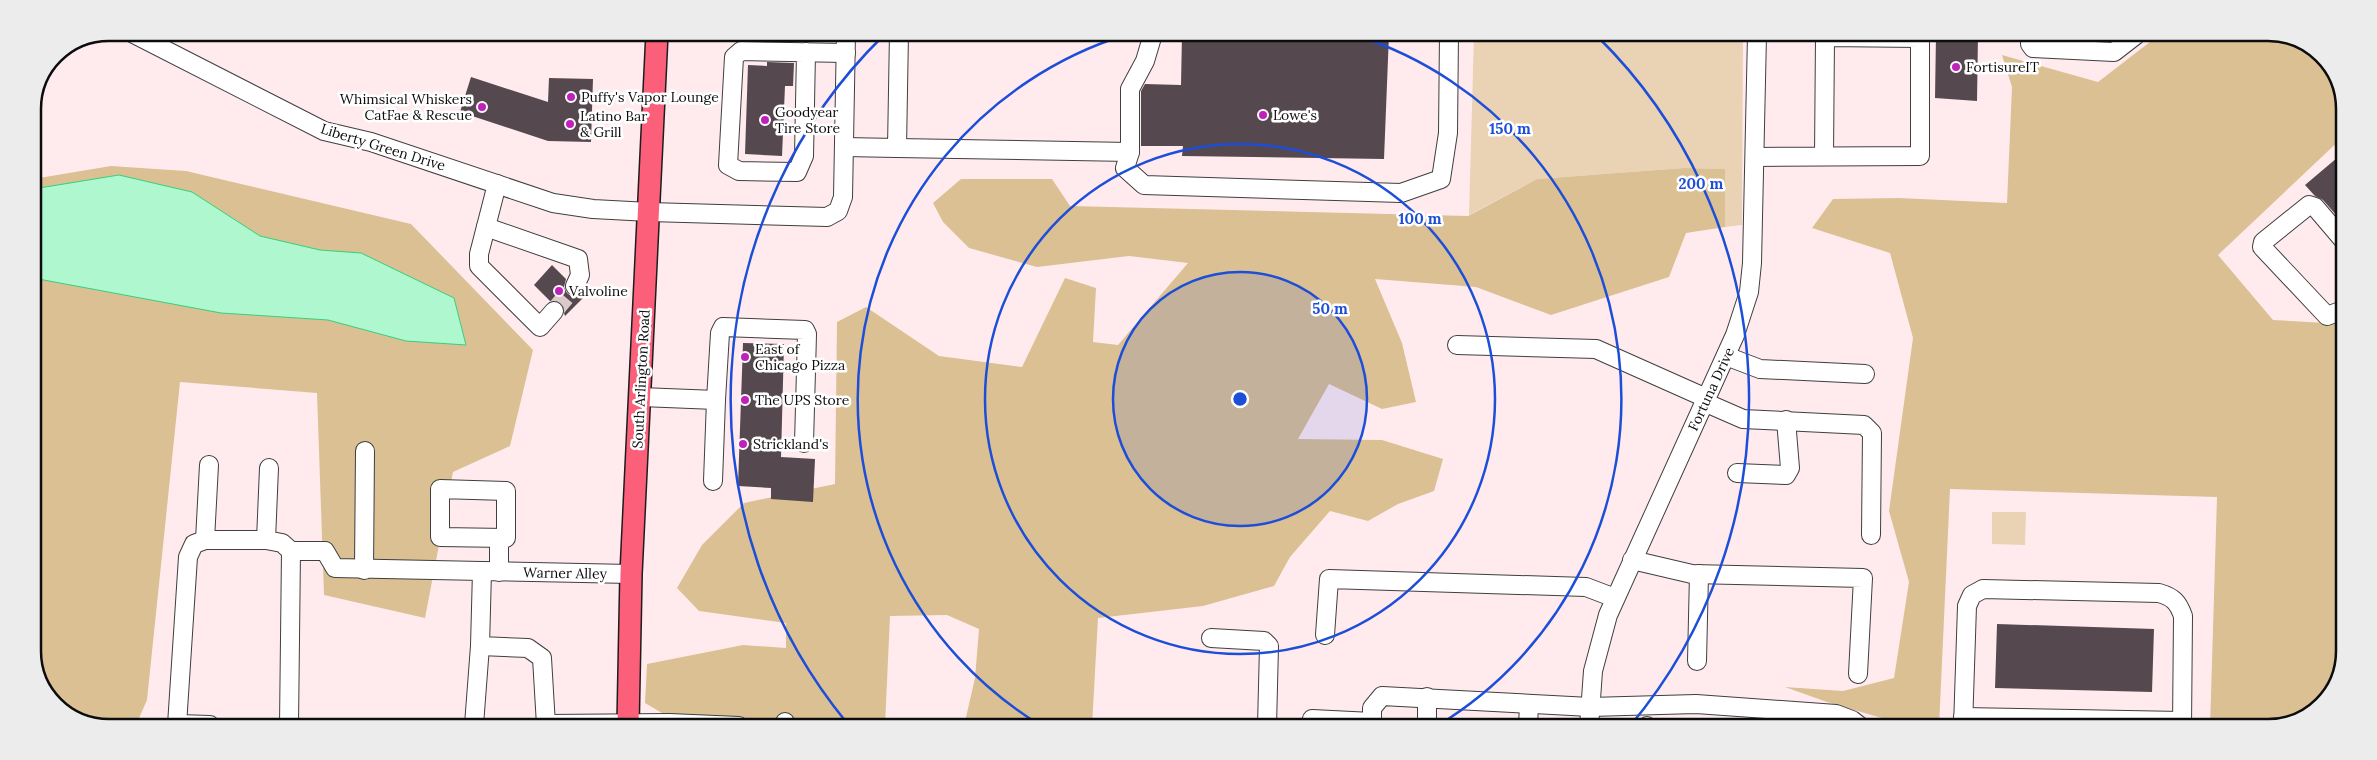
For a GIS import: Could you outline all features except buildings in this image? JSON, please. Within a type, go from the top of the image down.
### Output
[{"type":"main road","name":"South Arlington Road","points":[[628,719],[631,574],[657,41]]},
{"type":"street","name":"Liberty Green Drive","points":[[149,41],[324,131],[371,142],[553,203],[593,209],[649,212],[818,217],[834,215],[841,204],[843,196],[844,147]]},
{"type":"street","points":[[846,41],[844,147],[1130,152]]},
{"type":"street","points":[[897,148],[900,41]]},
{"type":"street","points":[[1151,41],[1145,61],[1130,89],[1130,152],[1125,168],[1144,185],[1401,193],[1441,179],[1447,142],[1449,41]]},
{"type":"street","name":"Fortuna Drive","points":[[1589,719],[1593,671],[1600,636],[1632,560],[1726,356],[1740,323],[1749,292],[1754,244],[1757,41]]},
{"type":"street","points":[[1824,156],[1825,41]]},
{"type":"street","points":[[1755,157],[1920,156],[1920,41]]},
{"type":"street","points":[[2030,41],[2030,47],[2114,52],[2128,41]]},
{"type":"street","points":[[2050,49],[2059,41]]},
{"type":"street","points":[[806,52],[804,156],[797,172],[739,171],[728,165],[734,57],[741,51],[806,52],[846,53]]},
{"type":"street","points":[[497,184],[486,227],[479,266],[540,327],[554,310]]},
{"type":"street","points":[[2336,232],[2315,207],[2309,205],[2263,242],[2262,247],[2327,316],[2336,313]]},
{"type":"street","points":[[486,227],[578,259],[580,275],[575,286]]},
{"type":"street","points":[[713,481],[720,333],[723,327],[805,330],[807,334],[804,443]]},
{"type":"street","points":[[1457,345],[1596,349],[1743,418],[1864,425],[1872,433],[1870,535]]},
{"type":"street","points":[[1726,356],[1760,369],[1865,374]]},
{"type":"street","points":[[640,397],[716,400]]},
{"type":"street","points":[[1737,473],[1786,474],[1790,468],[1786,420]]},
{"type":"street","points":[[364,570],[365,451]]},
{"type":"street","points":[[205,540],[209,465]]},
{"type":"street","points":[[266,540],[269,468]]},
{"type":"street","points":[[440,489],[506,491],[506,538],[500,538],[440,537],[440,489]]},
{"type":"street","points":[[474,719],[480,646],[491,571],[500,538]]},
{"type":"street","points":[[178,719],[188,557],[194,544],[205,540],[266,540],[282,543],[291,551],[289,719]]},
{"type":"street","name":"Warner Alley","points":[[291,551],[325,552],[335,568],[364,570],[631,574]]},
{"type":"street","points":[[1632,560],[1699,574],[1863,578],[1858,674]]},
{"type":"street","points":[[1697,662],[1699,574]]},
{"type":"street","points":[[1326,635],[1329,579],[1586,587],[1615,598]]},
{"type":"street","points":[[1963,719],[1967,606],[1972,595],[1983,589],[2159,593],[2171,597],[2179,605],[2183,616],[2182,719]]},
{"type":"street","points":[[1211,638],[1264,641],[1269,646],[1267,719]]},
{"type":"street","points":[[480,646],[528,648],[542,658],[546,719]]},
{"type":"street","points":[[1372,719],[1372,708],[1382,696],[1590,707],[1696,704],[1777,718],[1836,714],[1849,719]]},
{"type":"street","points":[[1427,697],[1427,719]]},
{"type":"street","points":[[1528,719],[1529,704]]},
{"type":"shaded area","points":[[1474,41],[1743,41],[1742,225],[1725,227],[1725,169],[1684,168],[1537,179],[1469,215]]},
{"type":"shaded area","points":[[2151,41],[2268,41],[2294,46],[2306,53],[2322,68],[2331,83],[2336,105],[2336,144],[2218,255],[2273,320],[2336,324],[2336,651],[2329,681],[2316,699],[2302,710],[2290,715],[2268,719],[2210,719],[2217,497],[1950,489],[1939,719],[1885,719],[1827,702],[1785,687],[1843,691],[1894,678],[1909,582],[1889,511],[1913,338],[1890,253],[1812,228],[1833,199],[1899,198],[2007,203],[2012,87],[2002,55],[2098,82]]},
{"type":"shaded area","points":[[111,166],[186,171],[411,224],[533,350],[510,446],[453,472],[425,618],[324,595],[317,393],[180,382],[147,700],[139,719],[109,719],[79,712],[61,699],[46,677],[41,655],[41,178]]},
{"type":"shaded area","points":[[1684,168],[1725,169],[1725,227],[1686,233],[1669,277],[1551,315],[1476,287],[1375,279],[1402,343],[1416,402],[1382,409],[1329,384],[1298,439],[1382,440],[1443,459],[1434,491],[1398,504],[1368,521],[1330,511],[1290,557],[1274,586],[1203,606],[1098,618],[1092,719],[966,719],[975,678],[979,629],[947,615],[890,616],[885,719],[672,719],[645,703],[647,664],[743,645],[786,648],[786,623],[699,611],[677,588],[702,545],[744,503],[835,484],[837,322],[866,307],[939,356],[1022,367],[1065,278],[1096,288],[1093,342],[1118,345],[1188,263],[1129,256],[1037,267],[969,248],[943,222],[933,203],[961,179],[1052,179],[1070,206],[1468,216],[1537,179]]},
{"type":"shaded area","points":[[119,175],[192,192],[260,236],[320,250],[361,253],[454,298],[466,345],[406,341],[328,320],[221,313],[41,279],[41,188]]},
{"type":"shaded area","points":[[1992,512],[2026,512],[2025,545],[1992,544]]},
{"type":"tunnel","points":[[554,311],[575,286]]},
{"type":"place","name":"FortisureIT","points":[[1956,67]]},
{"type":"place","name":"Puffy's Vapor Lounge","points":[[571,97]]},
{"type":"place","name":"Whimsical Whiskers CatFae & Rescue","points":[[482,107]]},
{"type":"place","name":"Lowe's","points":[[1263,115]]},
{"type":"place","name":"Goodyear Tire Store","points":[[765,120]]},
{"type":"place","name":"Latino Bar & Grill","points":[[570,124]]},
{"type":"place","name":"Valvoline","points":[[559,291]]},
{"type":"place","name":"East of Chicago Pizza","points":[[745,357]]},
{"type":"place","name":"The UPS Store","points":[[745,400]]},
{"type":"place","name":"Strickland's","points":[[743,444]]}]
